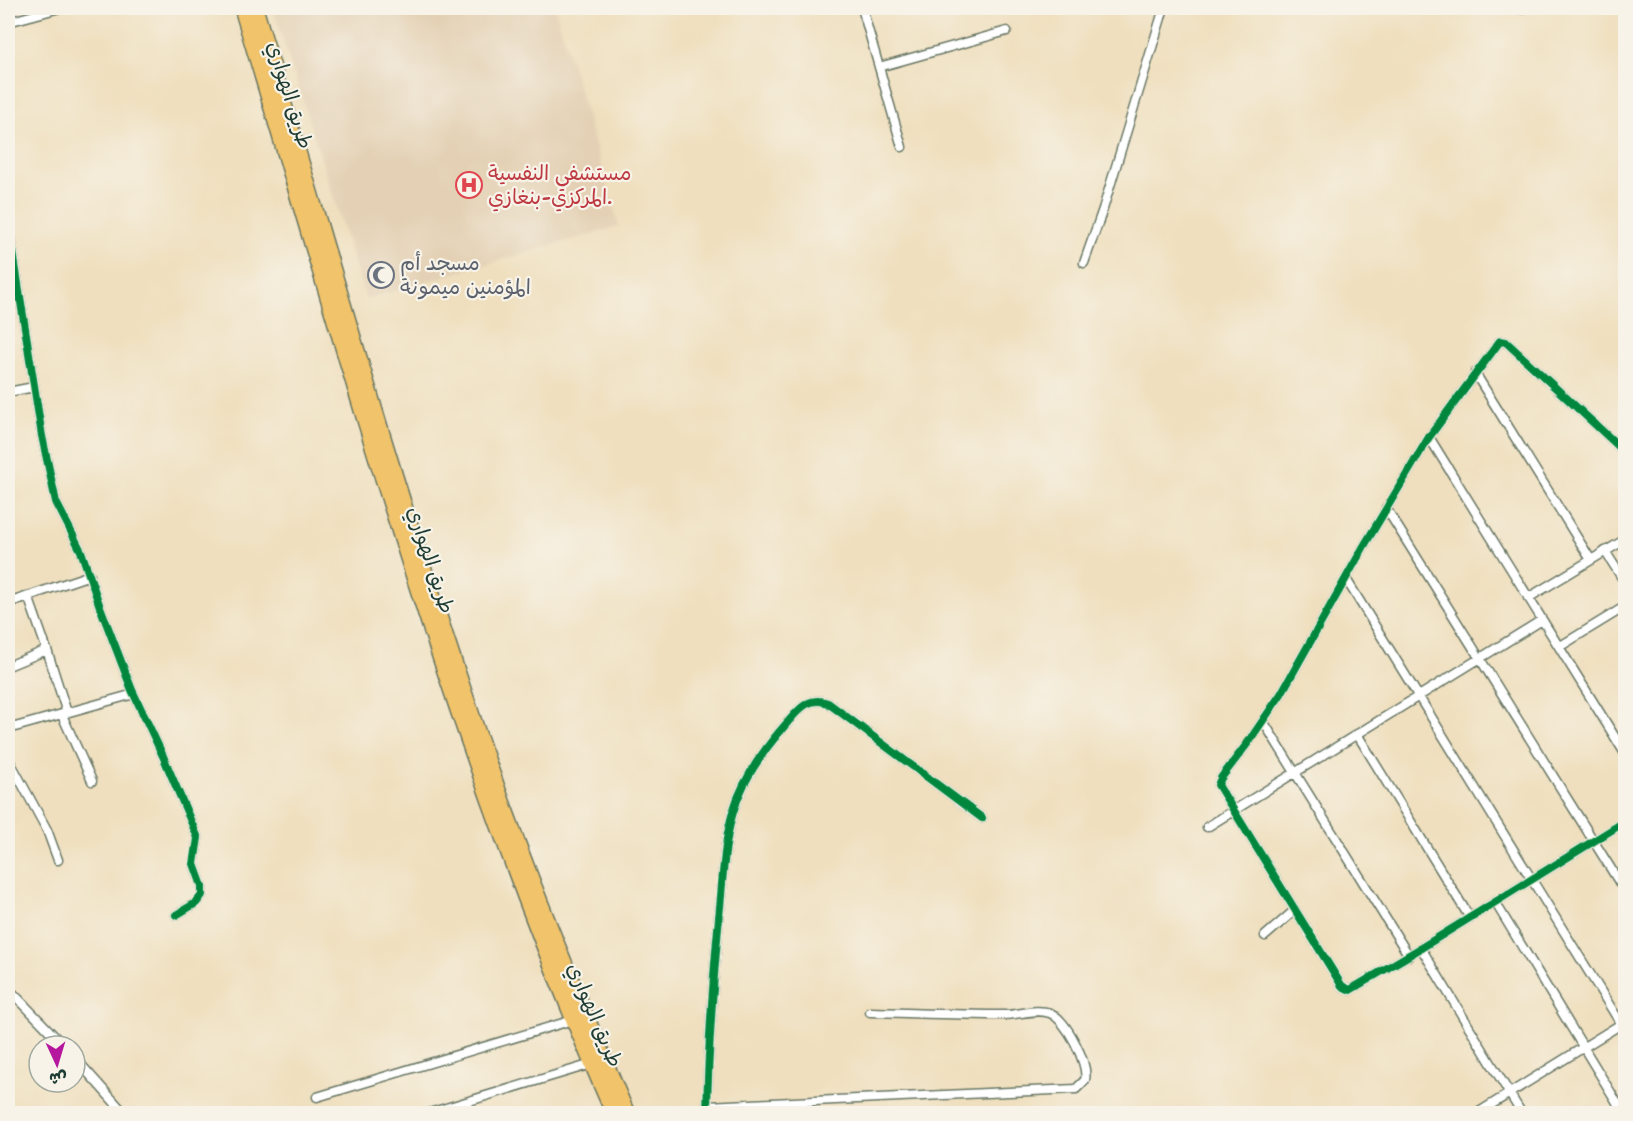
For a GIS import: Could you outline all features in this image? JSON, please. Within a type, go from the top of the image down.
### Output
[{"type":"highway","name":"طريق الهواري","points":[[242,8],[509,856],[573,1020],[614,1113]]},
{"type":"highway","name":"طريق الهواري","points":[[255,8],[420,579],[526,867],[578,999],[627,1113]]},
{"type":"street","points":[[8,22],[60,8]]},
{"type":"street","points":[[862,8],[902,147]]},
{"type":"street","points":[[1084,263],[1103,209],[1164,8]]},
{"type":"street","points":[[879,67],[1007,31]]},
{"type":"street","points":[[8,226],[42,436],[56,502],[81,551],[134,694],[198,838],[194,861],[202,886],[202,895],[196,903],[176,915]]},
{"type":"street","points":[[1626,453],[1504,341],[1498,343],[1429,437],[1386,508],[1296,668],[1263,722],[1218,783],[1219,789],[1345,989],[1352,989],[1409,956],[1626,821]]},
{"type":"street","points":[[1475,373],[1591,560]]},
{"type":"street","points":[[8,392],[34,387]]},
{"type":"street","points":[[1429,437],[1626,755]]},
{"type":"street","points":[[1386,508],[1626,893]]},
{"type":"street","points":[[1528,598],[1626,538]]},
{"type":"street","points":[[1605,551],[1626,584]]},
{"type":"street","points":[[8,603],[90,575]]},
{"type":"street","points":[[1346,579],[1531,880],[1623,1022],[1626,1032]]},
{"type":"street","points":[[28,596],[47,650],[64,714],[92,781]]},
{"type":"street","points":[[1559,647],[1624,610]]},
{"type":"street","points":[[1207,827],[1542,620]]},
{"type":"street","points":[[8,666],[47,650]]},
{"type":"street","points":[[8,729],[134,694]]},
{"type":"street","points":[[870,1012],[1008,1015],[1040,1011],[1051,1013],[1060,1020],[1070,1034],[1086,1070],[1085,1080],[1076,1089],[707,1110],[712,999],[726,846],[733,813],[753,766],[801,707],[817,700],[828,703],[982,818]]},
{"type":"street","points":[[1263,722],[1409,956]]},
{"type":"street","points":[[1357,734],[1470,918]]},
{"type":"street","points":[[8,758],[47,830],[58,860]]},
{"type":"street","points":[[1495,902],[1624,1113]]},
{"type":"street","points":[[1265,936],[1294,910]]},
{"type":"street","points":[[1421,948],[1522,1113]]},
{"type":"street","points":[[8,988],[52,1034]]},
{"type":"street","points":[[317,1097],[573,1020]]},
{"type":"street","points":[[1476,1113],[1623,1022]]},
{"type":"street","points":[[426,1113],[592,1064]]},
{"type":"street","points":[[87,1071],[125,1113]]},
{"type":"shaded area","name":"مستشفي النفسية المركزي-بنغازي.","points":[[273,8],[555,8],[619,226],[366,299]]},
{"type":"cycle path","points":[[8,220],[42,436],[56,502],[81,551],[132,690],[198,838],[194,864],[202,886],[202,895],[196,903],[176,915]]},
{"type":"cycle path","points":[[1626,453],[1506,342],[1500,341],[1429,437],[1364,546],[1281,694],[1218,785],[1342,986],[1350,990],[1626,821]]},
{"type":"cycle path","points":[[707,1114],[715,966],[727,838],[737,799],[748,776],[770,743],[796,713],[805,705],[815,701],[828,703],[982,818]]},
{"type":"place","name":"مستشفي النفسية المركزي-بنغازي.","points":[[469,185]]},
{"type":"place","name":"مسجد أم المؤمنين ميمونة","points":[[381,275]]}]
